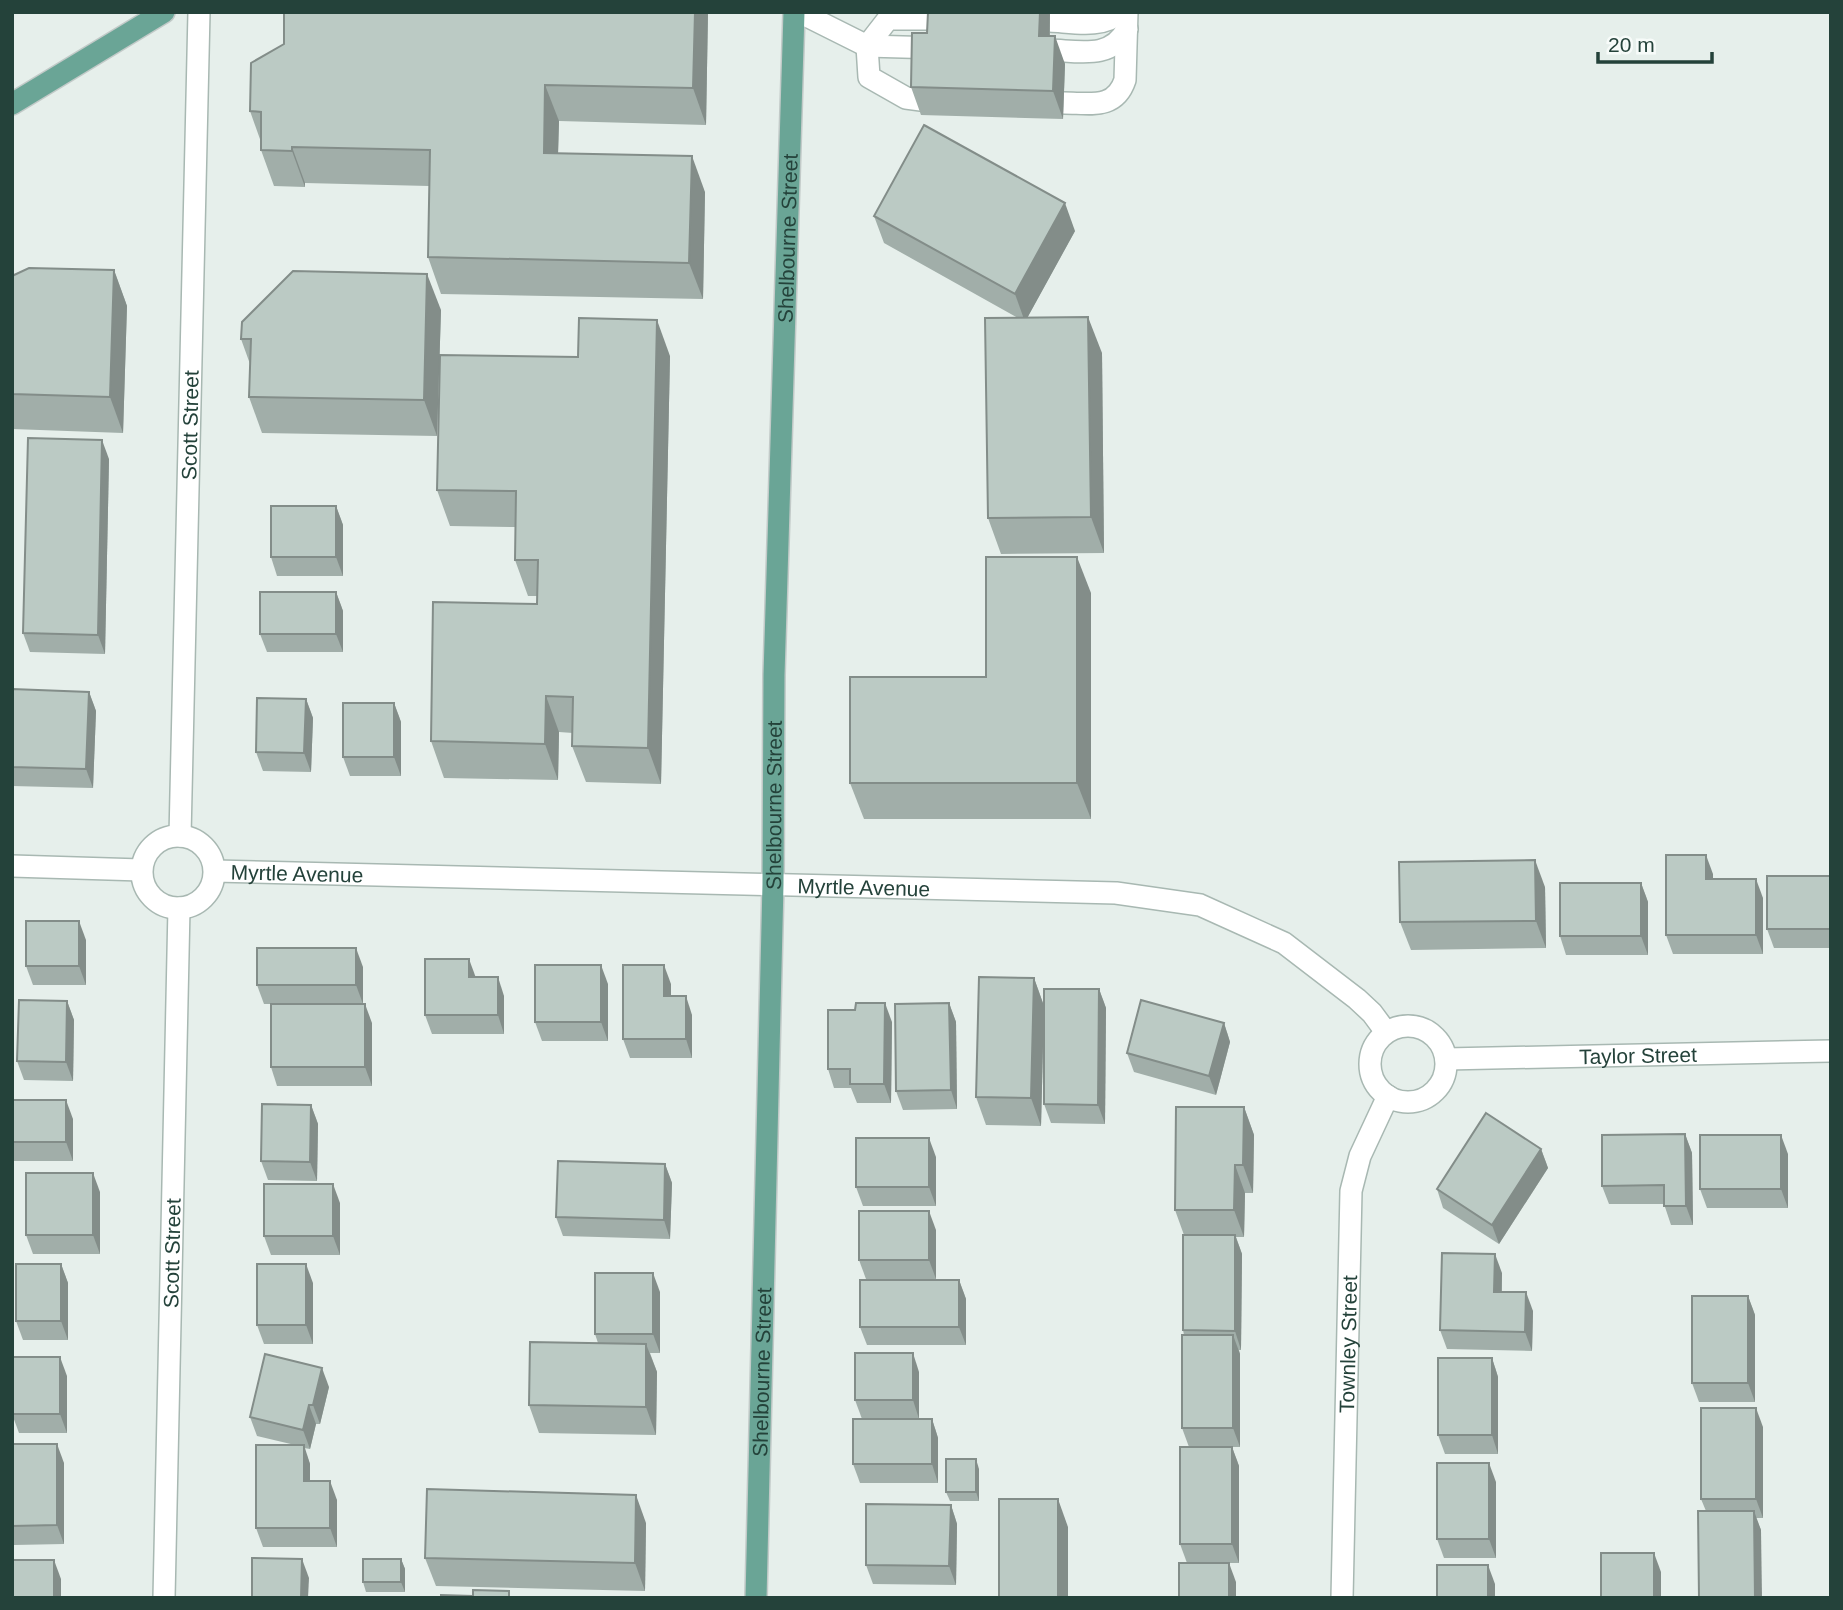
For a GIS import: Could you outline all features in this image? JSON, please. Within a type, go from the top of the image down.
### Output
[{"type":"main road","points":[[12,104],[164,12]]},
{"type":"main road","name":"Shelbourne Street","points":[[756,1598],[773,884],[774,675],[794,12]]},
{"type":"street","name":"Scott Street","points":[[180,836],[199,12]]},
{"type":"street","points":[[799,12],[867,46],[938,48]]},
{"type":"street","points":[[1050,21],[1099,22],[1124,18]]},
{"type":"street","points":[[1050,50],[1107,50],[1122,38],[1124,18]]},
{"type":"street","points":[[1063,103],[1107,102],[1122,90],[1125,79],[1124,18]]},
{"type":"street","points":[[921,100],[906,98],[869,77],[867,46],[888,19],[939,19]]},
{"type":"street","points":[[180,836],[193,839],[204,847],[212,858],[215,871],[212,885],[204,897],[193,905],[179,908],[164,906],[151,898],[143,884],[141,870],[145,856],[154,844],[166,837],[180,836]]},
{"type":"street","points":[[12,866],[141,870]]},
{"type":"street","name":"Myrtle Avenue","points":[[215,871],[1116,893],[1200,905],[1284,943],[1357,999],[1373,1013],[1386,1032]]},
{"type":"street","name":"Scott Street","points":[[163,1598],[179,908]]},
{"type":"street","points":[[1410,1025],[1434,1036],[1442,1046],[1446,1059],[1446,1071],[1434,1093],[1411,1102],[1399,1102],[1388,1097],[1372,1077],[1370,1065],[1371,1053],[1386,1032],[1410,1025]]},
{"type":"street","name":"Taylor Street","points":[[1446,1059],[1831,1051]]},
{"type":"street","name":"Townley Street","points":[[1342,1598],[1351,1191],[1360,1156],[1388,1097]]},
{"type":"building","points":[[284,12],[695,12],[693,88],[545,85],[544,153],[692,156],[689,263],[428,257],[430,150],[292,147],[292,151],[261,150],[261,112],[250,111],[251,63],[284,44]]},
{"type":"building","points":[[928,12],[1040,12],[1039,36],[1055,36],[1053,91],[911,87],[912,33],[927,33]]},
{"type":"building","points":[[924,125],[1065,203],[1015,294],[874,216]]},
{"type":"building","points":[[29,268],[114,270],[110,397],[12,394],[12,276]]},
{"type":"building","points":[[293,271],[427,274],[424,400],[249,397],[251,339],[241,339],[242,322]]},
{"type":"building","points":[[1088,317],[1091,517],[988,518],[985,318]]},
{"type":"building","points":[[579,318],[657,320],[648,748],[572,746],[573,697],[546,696],[545,744],[431,741],[433,602],[537,604],[538,560],[515,560],[516,491],[437,490],[440,355],[578,357]]},
{"type":"building","points":[[28,438],[102,440],[98,635],[23,633]]},
{"type":"building","points":[[271,506],[336,506],[336,557],[271,557]]},
{"type":"building","points":[[986,557],[1077,557],[1077,783],[850,783],[850,677],[986,677]]},
{"type":"building","points":[[260,592],[336,592],[336,634],[260,634]]},
{"type":"building","points":[[12,689],[89,692],[86,769],[12,767]]},
{"type":"building","points":[[257,698],[306,699],[304,753],[256,752]]},
{"type":"building","points":[[343,703],[394,703],[394,757],[343,757]]},
{"type":"building","points":[[1666,855],[1706,855],[1706,879],[1756,879],[1756,935],[1666,935]]},
{"type":"building","points":[[1535,860],[1536,921],[1400,922],[1399,862]]},
{"type":"building","points":[[1767,876],[1831,876],[1831,929],[1767,929]]},
{"type":"building","points":[[1560,883],[1641,883],[1641,936],[1560,936]]},
{"type":"building","points":[[26,921],[79,921],[79,966],[26,966]]},
{"type":"building","points":[[257,948],[356,948],[356,985],[257,985]]},
{"type":"building","points":[[425,959],[469,959],[469,977],[498,977],[498,1015],[425,1015]]},
{"type":"building","points":[[535,965],[601,965],[601,1022],[535,1022]]},
{"type":"building","points":[[623,965],[664,965],[664,996],[686,996],[686,1039],[623,1039]]},
{"type":"building","points":[[979,977],[1034,978],[1031,1098],[976,1097]]},
{"type":"building","points":[[1044,989],[1099,989],[1098,1105],[1044,1104]]},
{"type":"building","points":[[19,1000],[67,1001],[66,1062],[17,1061]]},
{"type":"building","points":[[1141,1000],[1224,1023],[1209,1076],[1127,1053]]},
{"type":"building","points":[[856,1003],[885,1003],[884,1084],[850,1084],[850,1069],[828,1069],[828,1010],[855,1010]]},
{"type":"building","points":[[949,1003],[951,1090],[896,1091],[895,1004]]},
{"type":"building","points":[[271,1004],[365,1004],[365,1067],[271,1067]]},
{"type":"building","points":[[12,1100],[66,1100],[66,1142],[12,1142]]},
{"type":"building","points":[[262,1104],[311,1105],[310,1162],[261,1161]]},
{"type":"building","points":[[1176,1107],[1244,1107],[1243,1165],[1235,1165],[1234,1210],[1175,1210]]},
{"type":"building","points":[[1486,1113],[1541,1149],[1492,1225],[1437,1189]]},
{"type":"building","points":[[1685,1134],[1686,1206],[1664,1206],[1664,1185],[1602,1186],[1602,1135]]},
{"type":"building","points":[[1700,1135],[1781,1135],[1781,1189],[1700,1189]]},
{"type":"building","points":[[856,1138],[929,1138],[929,1187],[856,1187]]},
{"type":"building","points":[[558,1161],[665,1164],[664,1220],[556,1217]]},
{"type":"building","points":[[26,1173],[93,1173],[93,1235],[26,1235]]},
{"type":"building","points":[[264,1184],[333,1184],[333,1236],[264,1236]]},
{"type":"building","points":[[859,1211],[929,1211],[929,1260],[859,1260]]},
{"type":"building","points":[[1183,1235],[1235,1235],[1235,1331],[1183,1330]]},
{"type":"building","points":[[1442,1253],[1495,1254],[1494,1292],[1526,1292],[1525,1332],[1440,1330]]},
{"type":"building","points":[[16,1264],[61,1264],[61,1321],[16,1321]]},
{"type":"building","points":[[257,1264],[306,1264],[306,1325],[257,1325]]},
{"type":"building","points":[[595,1273],[653,1273],[653,1334],[595,1334]]},
{"type":"building","points":[[860,1280],[959,1280],[959,1327],[860,1327]]},
{"type":"building","points":[[1692,1296],[1748,1296],[1748,1383],[1692,1383]]},
{"type":"building","points":[[1182,1335],[1233,1335],[1233,1428],[1182,1428]]},
{"type":"building","points":[[530,1342],[646,1344],[646,1407],[529,1405]]},
{"type":"building","points":[[855,1353],[913,1353],[913,1400],[855,1400]]},
{"type":"building","points":[[265,1354],[322,1368],[313,1405],[309,1405],[303,1430],[250,1417]]},
{"type":"building","points":[[12,1357],[60,1357],[60,1414],[12,1414]]},
{"type":"building","points":[[1438,1358],[1492,1358],[1492,1435],[1438,1435]]},
{"type":"building","points":[[1701,1408],[1756,1408],[1756,1499],[1701,1499]]},
{"type":"building","points":[[853,1419],[932,1419],[932,1464],[853,1464]]},
{"type":"building","points":[[12,1444],[57,1444],[57,1525],[12,1526]]},
{"type":"building","points":[[256,1445],[304,1445],[304,1481],[330,1481],[330,1528],[256,1528]]},
{"type":"building","points":[[1180,1447],[1232,1447],[1232,1544],[1180,1544]]},
{"type":"building","points":[[946,1459],[976,1459],[976,1492],[946,1492]]},
{"type":"building","points":[[1437,1463],[1489,1463],[1489,1539],[1437,1539]]},
{"type":"building","points":[[427,1489],[636,1495],[635,1563],[425,1558]]},
{"type":"building","points":[[999,1499],[1058,1499],[1058,1598],[999,1598]]},
{"type":"building","points":[[866,1504],[951,1505],[949,1566],[866,1565]]},
{"type":"building","points":[[1698,1511],[1754,1511],[1755,1598],[1699,1598]]},
{"type":"building","points":[[1601,1553],[1654,1553],[1654,1598],[1601,1598]]},
{"type":"building","points":[[252,1558],[302,1559],[301,1598],[252,1598]]},
{"type":"building","points":[[363,1559],[401,1559],[401,1582],[363,1582]]},
{"type":"building","points":[[12,1560],[54,1560],[54,1598],[12,1598]]},
{"type":"building","points":[[1179,1563],[1229,1563],[1229,1598],[1179,1598]]},
{"type":"building","points":[[1437,1565],[1488,1565],[1488,1598],[1437,1598]]},
{"type":"building","points":[[473,1590],[509,1591],[509,1598],[441,1598],[441,1595],[473,1596]]}]
